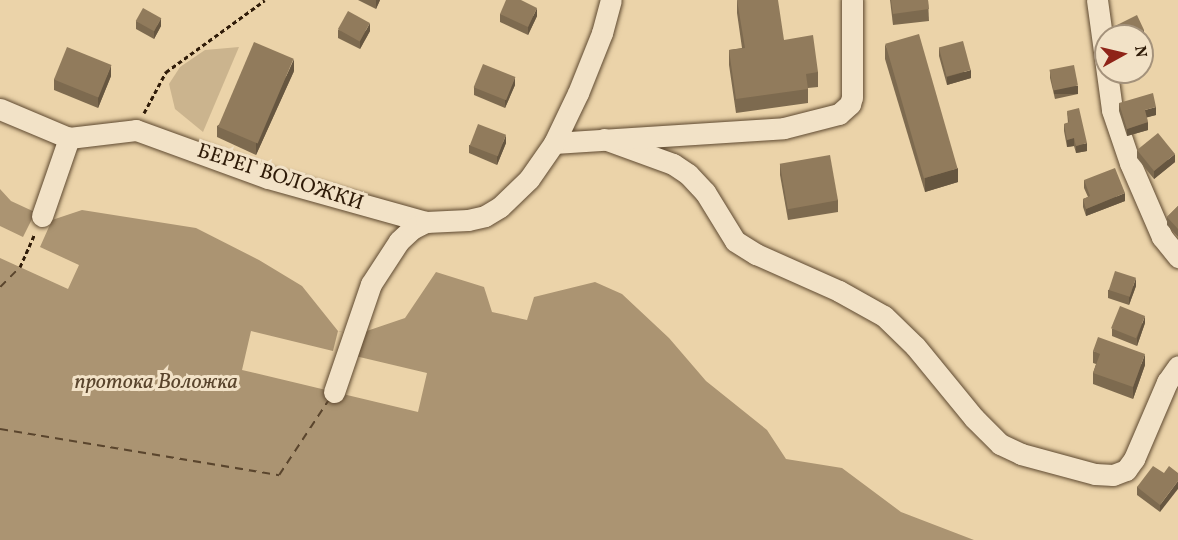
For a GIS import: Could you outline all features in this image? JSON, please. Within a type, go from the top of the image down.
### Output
[{"type":"street","points":[[334,392],[371,284],[399,241],[412,229],[426,222],[468,220],[486,216],[500,207],[529,179],[554,143],[582,83],[602,33],[611,0]]},
{"type":"street","points":[[554,143],[784,128],[839,114],[849,104],[852,97],[852,0]]},
{"type":"street","points":[[1097,0],[1112,110],[1130,163],[1162,237],[1178,257]]},
{"type":"street","points":[[0,109],[69,138],[136,130]]},
{"type":"street","name":"БЕРЕГ ВОЛОЖКИ","points":[[136,130],[268,178],[426,222]]},
{"type":"street","points":[[42,216],[69,138]]},
{"type":"street","points":[[604,139],[672,164],[688,174],[705,192],[735,241],[756,254],[839,291],[884,316],[915,346],[974,418],[1000,444],[1021,454],[1095,474],[1113,475],[1126,470],[1134,459],[1167,382],[1178,366]]},
{"type":"path","points":[[136,130],[166,72],[265,0]]},
{"type":"path","points":[[20,267],[42,216]]},
{"type":"shaded area","points":[[239,47],[203,132],[175,109],[169,84],[180,67],[205,50]]},
{"type":"water","name":"протока Воложка","points":[[0,189],[11,201],[52,220],[82,210],[196,228],[259,260],[302,286],[338,331],[355,335],[405,318],[436,272],[484,287],[492,312],[527,320],[534,297],[595,282],[622,294],[669,338],[706,381],[767,430],[786,459],[842,468],[901,512],[974,540],[0,540]]},
{"type":"pier","points":[[35,213],[52,220],[40,247],[79,265],[68,289],[0,258],[0,226],[23,237]]},
{"type":"pier","points":[[251,331],[333,351],[338,331],[355,335],[351,355],[427,373],[418,412],[242,370]]},
{"type":"building","points":[[506,0],[521,0],[537,8],[528,27],[500,14]]},
{"type":"building","points":[[737,0],[778,0],[784,40],[813,35],[818,72],[806,74],[808,89],[736,99],[729,50],[745,48]]},
{"type":"building","points":[[891,0],[928,0],[929,9],[893,14]]},
{"type":"building","points":[[143,8],[161,18],[154,31],[136,21]]},
{"type":"building","points":[[348,11],[370,23],[360,41],[338,29]]},
{"type":"building","points":[[1137,15],[1141,24],[1119,24]]},
{"type":"building","points":[[919,34],[958,169],[924,178],[885,44]]},
{"type":"building","points":[[963,41],[971,70],[947,76],[939,47]]},
{"type":"building","points":[[254,42],[294,59],[258,143],[218,127]]},
{"type":"building","points":[[67,47],[112,65],[98,97],[54,79]]},
{"type":"building","points":[[483,64],[515,77],[506,100],[474,87]]},
{"type":"building","points":[[1074,65],[1078,86],[1053,90],[1049,70]]},
{"type":"building","points":[[1153,93],[1156,107],[1145,110],[1148,122],[1127,129],[1119,103]]},
{"type":"building","points":[[1079,108],[1087,143],[1076,146],[1074,138],[1067,140],[1064,124],[1069,122],[1067,111]]},
{"type":"building","points":[[478,124],[506,135],[498,156],[470,145]]},
{"type":"building","points":[[1158,133],[1175,154],[1154,171],[1137,150]]},
{"type":"building","points":[[830,155],[838,200],[788,209],[780,164]]},
{"type":"building","points":[[1115,168],[1125,193],[1086,209],[1083,199],[1090,196],[1084,180]]},
{"type":"building","points":[[1178,206],[1178,229],[1167,217]]},
{"type":"building","points":[[1115,271],[1136,278],[1130,297],[1109,290]]},
{"type":"building","points":[[1120,306],[1145,316],[1136,338],[1111,328]]},
{"type":"building","points":[[1098,337],[1145,354],[1133,387],[1093,373],[1100,354],[1093,351]]},
{"type":"building","points":[[1153,466],[1164,473],[1169,466],[1178,473],[1178,481],[1160,505],[1137,487]]},
{"type":"ferry route","points":[[0,287],[20,267]]},
{"type":"ferry route","points":[[0,429],[279,475],[328,401]]}]
